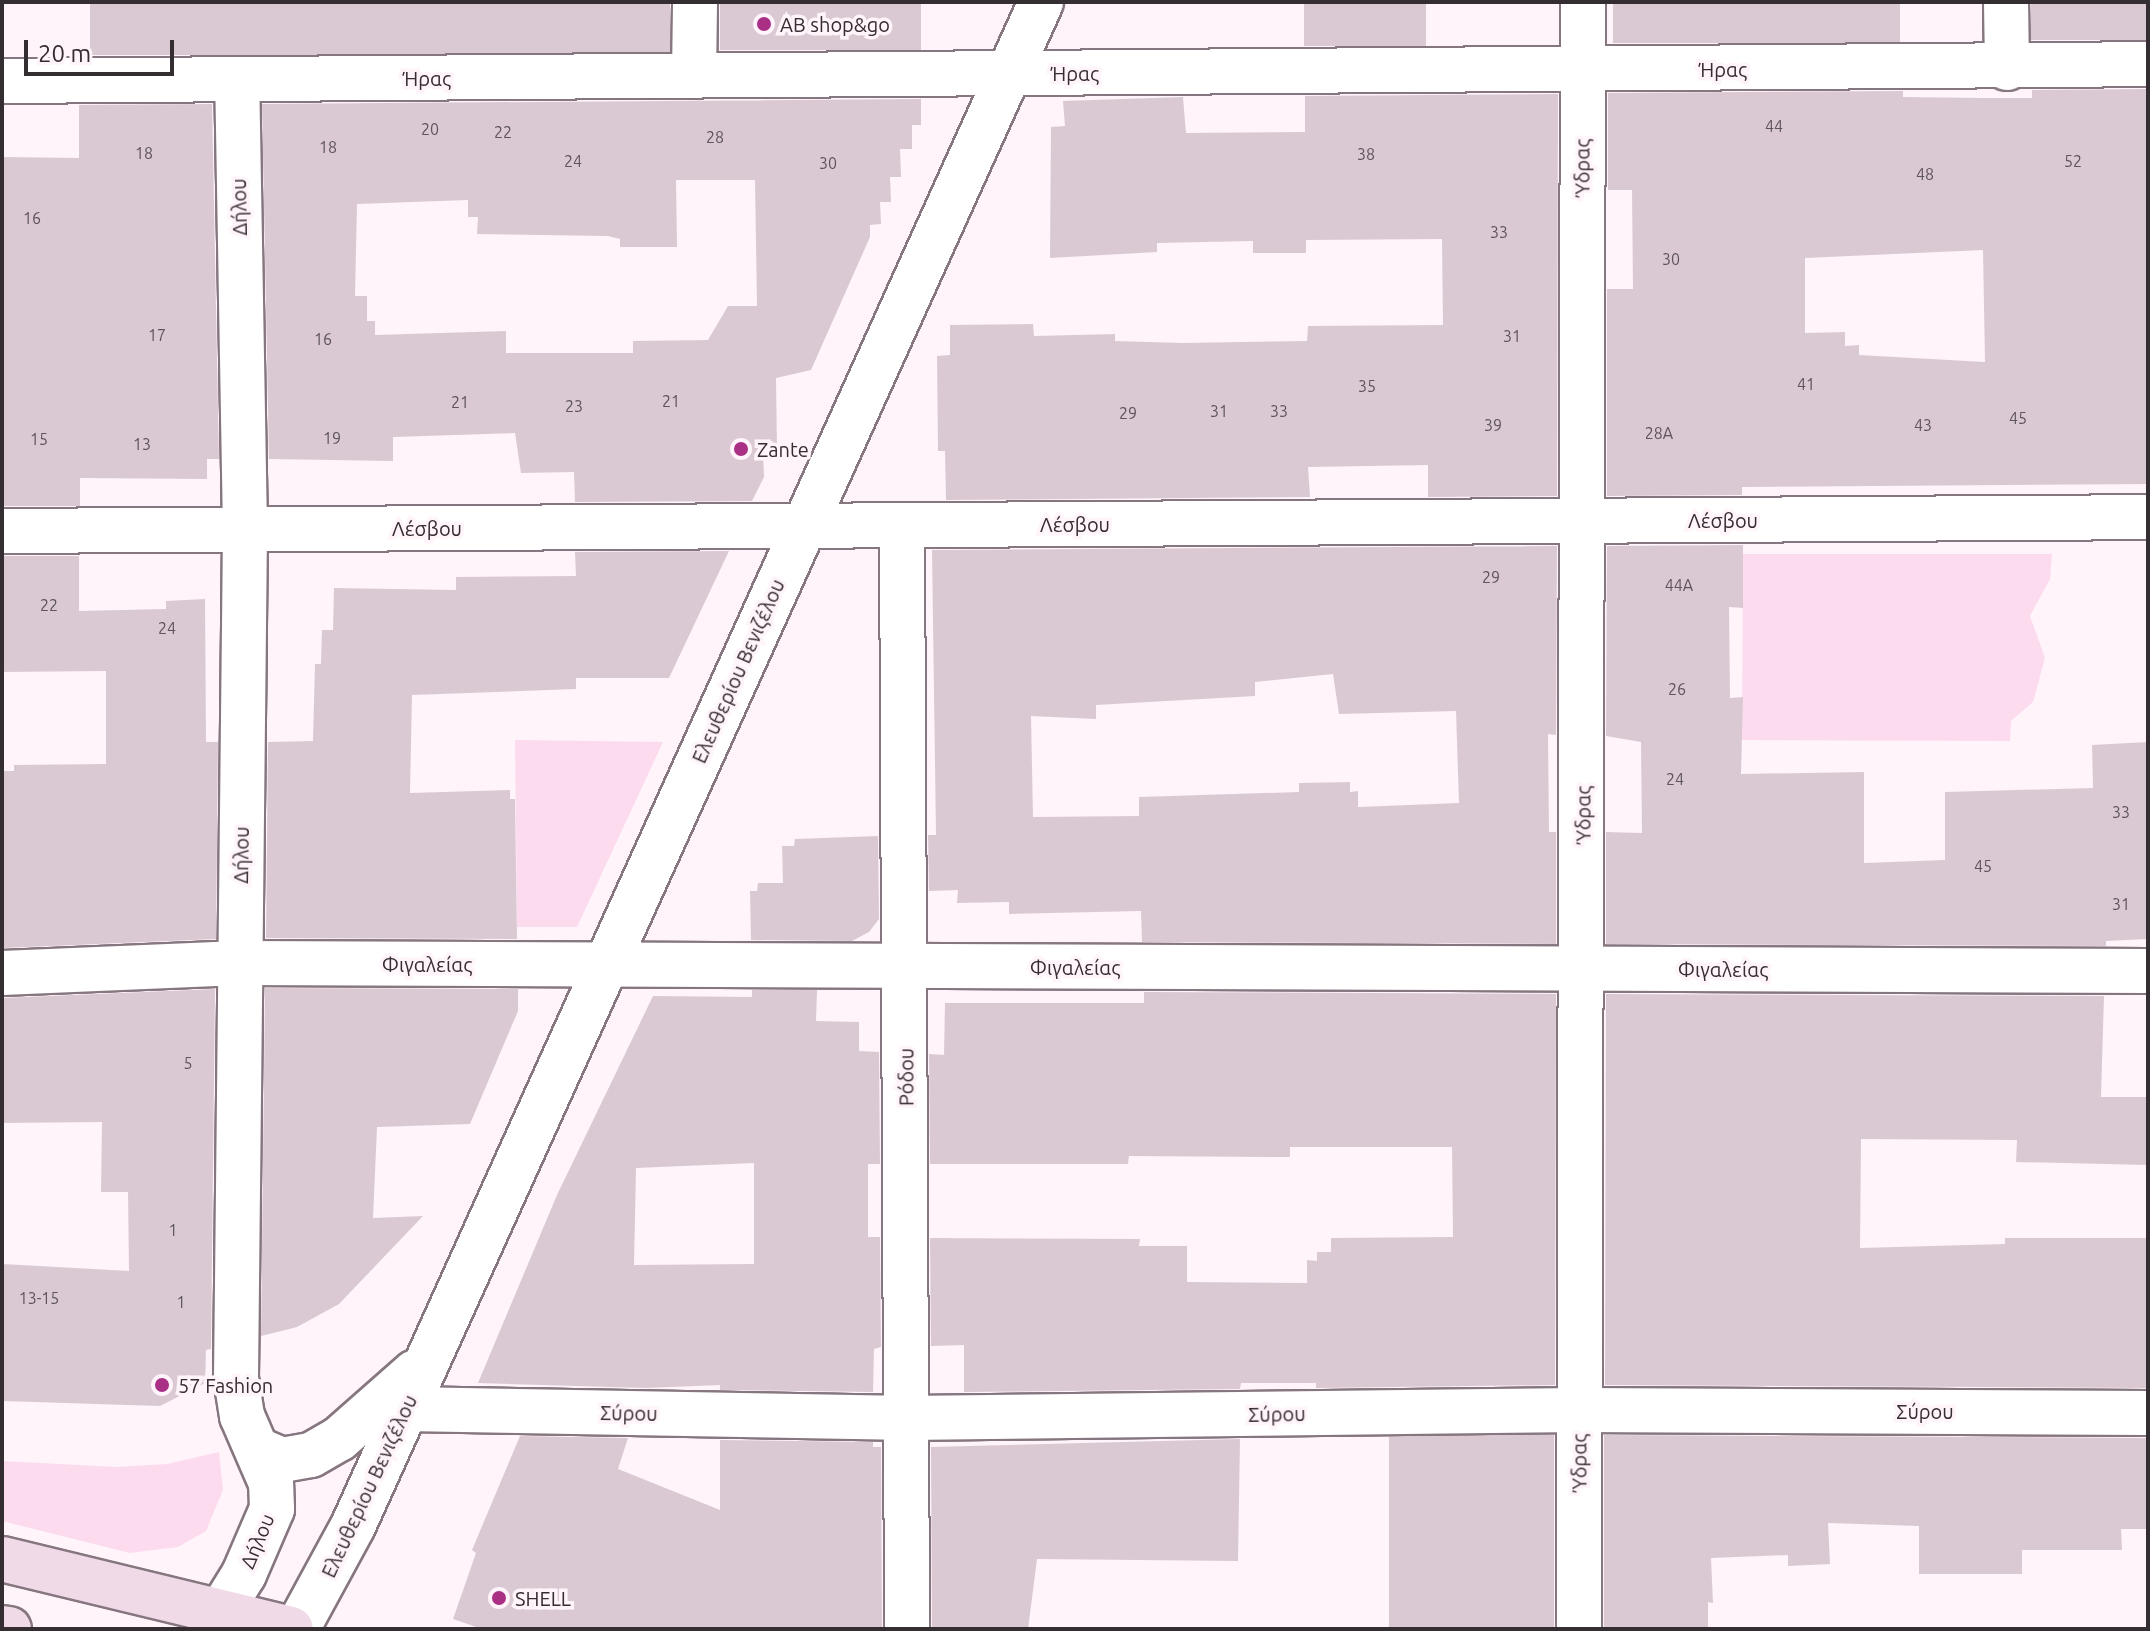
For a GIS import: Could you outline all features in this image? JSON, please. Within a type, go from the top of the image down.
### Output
[{"type":"main road","points":[[2,1559],[215,1620],[294,1629]]},
{"type":"main road","points":[[2,1628],[9,1629]]},
{"type":"street","points":[[694,76],[695,2]]},
{"type":"street","name":"Ελευθερίου Βενιζέλου","points":[[294,1629],[353,1526],[1041,2]]},
{"type":"street","name":"Ύδρας","points":[[1579,1629],[1583,2]]},
{"type":"street","points":[[2006,2],[2007,68]]},
{"type":"street","name":"Ήρας","points":[[2,81],[2007,68],[2148,64]]},
{"type":"street","name":"Δήλου","points":[[215,1620],[244,1574],[272,1509],[261,1451],[242,1416],[236,1377],[245,529],[237,79]]},
{"type":"street","name":"Λέσβου","points":[[2,531],[2148,517]]},
{"type":"street","name":"Ρόδου","points":[[902,525],[907,1629]]},
{"type":"street","name":"Φιγαλείας","points":[[2,973],[240,963],[2148,971]]},
{"type":"street","name":"Ελευθερίου Βενιζέλου","points":[[261,1451],[282,1460],[311,1455],[339,1439],[408,1382],[437,1342]]},
{"type":"street","name":"Σύρου","points":[[406,1409],[907,1418],[1580,1410],[2148,1413]]},
{"type":"shaded area","points":[[1743,554],[2052,554],[2050,579],[2030,616],[2045,658],[2033,702],[2011,721],[2010,741],[1742,740]]},
{"type":"shaded area","points":[[515,740],[663,742],[577,927],[517,927]]},
{"type":"shaded area","points":[[219,1452],[223,1490],[206,1531],[178,1547],[130,1553],[2,1521],[2,1461],[117,1467],[167,1464]]},
{"type":"building","points":[[90,2],[670,2],[670,55],[90,55]]},
{"type":"building","points":[[720,2],[921,2],[921,50],[720,50]]},
{"type":"building","points":[[1304,2],[1426,2],[1426,46],[1304,46]]},
{"type":"building","points":[[1613,2],[1900,2],[1900,43],[1613,43]]},
{"type":"building","points":[[2031,2],[2148,2],[2148,40],[2031,40]]},
{"type":"building","points":[[2148,89],[2148,484],[1742,487],[1742,495],[1607,496],[1607,289],[1633,289],[1632,190],[1608,190],[1608,93],[1903,91],[1903,97],[2032,98],[2032,90]],"holes":[[[1983,250],[1985,362],[1859,355],[1859,345],[1845,346],[1845,332],[1805,333],[1805,258]]]},
{"type":"building","points":[[1558,94],[1557,496],[1428,497],[1428,465],[1308,467],[1310,497],[946,500],[945,451],[938,451],[937,356],[950,355],[950,325],[1033,324],[1034,336],[1115,334],[1115,341],[1182,343],[1307,341],[1308,326],[1443,325],[1442,239],[1306,240],[1306,253],[1253,253],[1253,241],[1157,243],[1157,252],[1050,258],[1051,127],[1065,126],[1063,101],[1183,97],[1186,133],[1305,132],[1305,96]]},
{"type":"building","points":[[921,99],[921,125],[912,125],[912,149],[900,149],[901,177],[890,177],[891,202],[880,202],[881,224],[870,225],[870,237],[811,370],[776,378],[777,450],[763,451],[764,477],[752,501],[575,502],[574,472],[521,473],[515,433],[393,437],[393,461],[269,459],[262,104]],"holes":[[[676,180],[755,180],[757,306],[728,306],[708,340],[633,341],[633,353],[506,353],[506,331],[375,335],[375,321],[367,321],[367,296],[355,296],[357,204],[468,200],[468,217],[478,217],[477,234],[608,236],[620,239],[620,247],[677,247]]]},
{"type":"building","points":[[212,104],[219,459],[207,459],[207,479],[80,478],[80,506],[2,506],[2,157],[79,158],[79,105]]},
{"type":"building","points":[[1743,545],[1743,608],[1729,607],[1730,698],[1743,697],[1741,774],[1864,772],[1864,863],[1945,860],[1945,792],[2093,788],[2092,745],[2148,742],[2148,939],[2106,941],[2106,946],[1606,944],[1606,832],[1642,833],[1641,742],[1606,736],[1607,546]]},
{"type":"building","points":[[1557,546],[1556,735],[1548,734],[1549,832],[1556,832],[1556,944],[1142,942],[1141,911],[1009,914],[1009,902],[957,903],[958,890],[929,891],[928,835],[936,835],[932,550]],"holes":[[[1333,674],[1339,714],[1456,711],[1459,803],[1358,807],[1358,791],[1350,792],[1350,782],[1299,783],[1299,792],[1139,797],[1139,816],[1033,817],[1031,716],[1096,719],[1096,705],[1255,696],[1255,682]]]},
{"type":"building","points":[[729,551],[669,678],[576,678],[576,689],[412,695],[410,793],[510,790],[510,799],[515,799],[517,939],[266,938],[268,742],[313,741],[315,664],[321,664],[322,630],[333,630],[334,588],[456,590],[456,577],[576,576],[575,552]]},
{"type":"building","points":[[2,556],[79,556],[79,611],[166,609],[166,601],[205,599],[206,742],[218,742],[216,939],[2,948],[2,771],[14,771],[14,765],[106,764],[106,671],[2,672]]},
{"type":"building","points":[[878,836],[879,919],[869,932],[852,941],[751,940],[750,891],[757,891],[758,883],[783,883],[782,846],[794,846],[795,839]]},
{"type":"building","points":[[265,988],[518,989],[518,1011],[470,1124],[377,1127],[373,1218],[423,1216],[339,1304],[297,1327],[261,1336]]},
{"type":"building","points":[[215,989],[211,1349],[206,1350],[205,1383],[160,1406],[2,1401],[2,1264],[129,1271],[128,1192],[101,1192],[102,1122],[2,1123],[2,998]]},
{"type":"building","points":[[752,990],[817,990],[816,1021],[859,1022],[859,1051],[879,1052],[880,1164],[868,1164],[868,1237],[880,1237],[881,1347],[874,1349],[873,1392],[720,1390],[720,1385],[646,1388],[478,1383],[557,1195],[653,996],[752,997]],"holes":[[[754,1163],[754,1264],[634,1265],[636,1168]]]},
{"type":"building","points":[[1144,992],[1556,994],[1555,1385],[1316,1388],[1316,1383],[1241,1383],[1240,1389],[964,1392],[964,1345],[931,1346],[930,1238],[1140,1239],[1139,1246],[1187,1246],[1187,1282],[1307,1283],[1307,1260],[1317,1261],[1317,1252],[1331,1252],[1331,1238],[1453,1237],[1452,1147],[1290,1147],[1290,1157],[1129,1156],[1128,1164],[930,1164],[929,1054],[944,1055],[945,1003],[1144,1003]]},
{"type":"building","points":[[1606,994],[2104,996],[2101,1097],[2148,1097],[2148,1165],[2016,1162],[2017,1140],[1861,1139],[1860,1248],[2005,1244],[2005,1238],[2148,1238],[2148,1388],[1605,1385]]},
{"type":"building","points":[[1389,1435],[1554,1435],[1554,1629],[1389,1629]]},
{"type":"building","points":[[1604,1435],[2148,1438],[2148,1529],[2121,1529],[2122,1550],[2022,1550],[2022,1574],[1919,1574],[1919,1526],[1828,1523],[1830,1564],[1788,1566],[1788,1555],[1711,1558],[1713,1603],[1708,1602],[1708,1629],[1604,1629]]},
{"type":"building","points":[[520,1436],[628,1438],[618,1469],[720,1510],[720,1440],[873,1442],[873,1447],[881,1447],[882,1629],[482,1629],[453,1619],[476,1553],[472,1550]]},
{"type":"building","points":[[1240,1439],[1238,1561],[1037,1559],[1028,1629],[932,1629],[931,1447]]},
{"type":"place","name":"AB shop&go","points":[[764,24]]},
{"type":"place","name":"Zante","points":[[741,449]]},
{"type":"place","name":"57 Fashion","points":[[162,1385]]},
{"type":"place","name":"SHELL","points":[[499,1598]]}]
